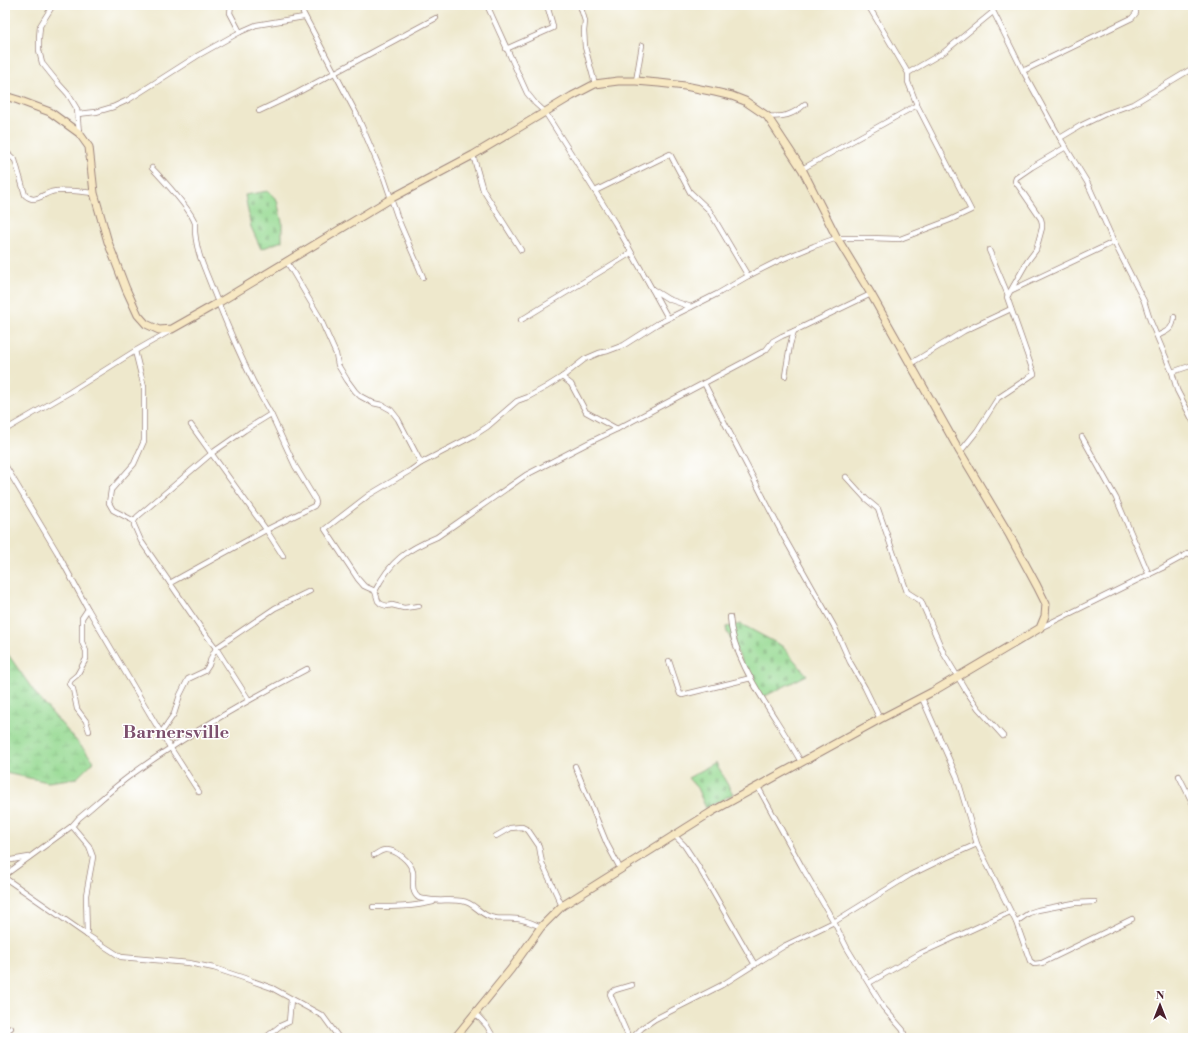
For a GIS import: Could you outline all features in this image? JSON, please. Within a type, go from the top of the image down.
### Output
[{"type":"main road","points":[[5,96],[50,112],[79,133],[89,147],[94,193],[108,242],[126,289],[138,315],[146,324],[159,330],[172,329],[287,262],[392,198],[473,155],[595,84],[613,81],[636,81],[691,87],[732,96],[745,101],[767,116],[802,169],[837,238],[871,294],[960,452],[1010,536],[1046,604],[1045,616],[1040,628],[922,698],[880,719],[713,811],[562,906],[541,927],[511,968],[454,1038]]},
{"type":"street","points":[[53,5],[40,26],[39,44],[42,63],[68,94],[77,110],[79,133]]},
{"type":"street","points":[[231,5],[230,13],[240,32]]},
{"type":"street","points":[[299,5],[357,115],[392,198],[398,219],[423,277]]},
{"type":"street","points":[[487,5],[527,93],[545,112],[595,191],[615,223],[668,318]]},
{"type":"street","points":[[506,49],[553,28],[547,5]]},
{"type":"street","points":[[580,5],[585,21],[585,47],[595,84]]},
{"type":"street","points":[[375,591],[364,586],[358,579],[325,529],[369,495],[421,463],[473,436],[487,427],[517,401],[528,397],[562,377],[585,359],[624,345],[650,328],[717,294],[748,276],[814,246],[837,238],[900,239],[950,220],[970,210],[917,105],[908,82],[908,73],[868,5]]},
{"type":"street","points":[[990,5],[1023,71],[1060,138],[1087,182],[1114,242],[1144,301],[1156,336],[1172,372],[1177,390],[1193,422]]},
{"type":"street","points":[[1023,71],[1132,18],[1136,13],[1136,5]]},
{"type":"street","points":[[908,73],[944,52],[993,12]]},
{"type":"street","points":[[78,114],[96,112],[128,100],[197,56],[240,32],[256,25],[304,17]]},
{"type":"street","points":[[259,111],[297,93],[436,18]]},
{"type":"street","points":[[636,81],[642,45]]},
{"type":"street","points":[[1060,138],[1105,114],[1133,104],[1193,68]]},
{"type":"street","points":[[767,116],[773,117],[787,115],[793,113],[805,104]]},
{"type":"street","points":[[802,169],[917,105]]},
{"type":"street","points":[[1008,295],[1027,262],[1036,250],[1042,228],[1041,218],[1016,184],[1016,178],[1032,166],[1066,147]]},
{"type":"street","points":[[5,151],[15,160],[25,195],[29,199],[35,199],[52,192],[94,193]]},
{"type":"street","points":[[595,191],[670,154],[690,192],[709,210],[748,276]]},
{"type":"street","points":[[473,155],[483,190],[521,250]]},
{"type":"street","points":[[152,168],[187,209],[195,224],[195,233],[201,261],[218,303],[255,386],[271,414],[295,466],[316,503],[314,506],[266,530],[170,583]]},
{"type":"street","points":[[1012,290],[1114,242]]},
{"type":"street","points":[[960,452],[977,431],[998,398],[1034,374],[1007,297],[1008,295],[989,250]]},
{"type":"street","points":[[521,320],[631,253]]},
{"type":"street","points":[[287,262],[319,316],[336,354],[338,365],[347,380],[360,396],[373,403],[382,404],[392,410],[421,463]]},
{"type":"street","points":[[652,289],[668,299],[691,307]]},
{"type":"street","points":[[419,606],[404,608],[392,605],[387,606],[378,601],[375,591],[390,567],[403,554],[437,537],[526,476],[704,384],[766,350],[773,341],[871,294]]},
{"type":"street","points":[[910,364],[964,331],[1011,309]]},
{"type":"street","points":[[1156,336],[1172,327],[1174,324],[1174,317]]},
{"type":"street","points":[[5,430],[172,329]]},
{"type":"street","points":[[785,376],[788,352],[794,331]]},
{"type":"street","points":[[134,521],[113,510],[109,503],[112,490],[134,464],[144,441],[144,387],[135,351]]},
{"type":"street","points":[[1172,372],[1193,365]]},
{"type":"street","points":[[562,377],[572,384],[586,412],[617,430]]},
{"type":"street","points":[[704,384],[785,539],[834,626],[850,662],[880,719]]},
{"type":"street","points":[[134,521],[212,453],[271,414]]},
{"type":"street","points":[[191,425],[283,556]]},
{"type":"street","points":[[1082,437],[1116,498],[1149,574]]},
{"type":"street","points":[[5,465],[57,552],[88,609],[161,734],[200,792]]},
{"type":"street","points":[[846,477],[866,499],[878,509],[907,592],[921,601],[944,654],[957,677],[978,708],[1003,736]]},
{"type":"street","points":[[134,521],[141,541],[216,648],[249,700]]},
{"type":"street","points":[[1040,628],[1193,551]]},
{"type":"street","points":[[161,734],[174,714],[188,679],[205,671],[216,648],[275,608],[310,591]]},
{"type":"street","points":[[88,609],[82,618],[82,642],[86,651],[86,659],[77,675],[69,684],[73,689],[78,709],[86,721],[89,731]]},
{"type":"street","points":[[730,617],[730,628],[734,644],[762,698],[801,762]]},
{"type":"street","points":[[669,661],[680,694],[682,695],[751,678]]},
{"type":"street","points":[[306,669],[249,700],[170,748],[130,776],[84,814],[72,826],[5,876],[87,935],[121,957],[189,963],[214,968],[272,988],[323,1016],[340,1038]]},
{"type":"street","points":[[922,698],[957,777],[977,844],[1016,922],[1030,961],[1034,964],[1042,963],[1132,919]]},
{"type":"street","points":[[575,766],[607,844],[620,870]]},
{"type":"street","points":[[1179,776],[1193,804]]},
{"type":"street","points":[[758,787],[848,948],[883,1007],[903,1030],[905,1038]]},
{"type":"street","points":[[72,826],[89,846],[93,857],[86,895],[87,935]]},
{"type":"street","points":[[496,836],[510,828],[522,827],[528,830],[540,846],[542,863],[562,906]]},
{"type":"street","points":[[674,836],[684,845],[702,872],[755,965]]},
{"type":"street","points":[[632,1038],[642,1028],[655,1019],[722,985],[784,946],[834,922],[910,875],[977,844]]},
{"type":"street","points":[[374,855],[386,850],[391,850],[401,855],[411,866],[413,872],[414,892],[419,898],[435,901],[461,901],[469,903],[493,918],[502,920],[513,918],[520,919],[541,927]]},
{"type":"street","points":[[5,861],[30,856]]},
{"type":"street","points":[[373,907],[403,907],[435,901]]},
{"type":"street","points":[[1016,922],[1029,913],[1038,910],[1074,903],[1095,902]]},
{"type":"street","points":[[869,983],[921,952],[1010,912]]},
{"type":"street","points":[[629,1038],[610,994],[615,990],[632,985]]},
{"type":"street","points":[[265,1038],[280,1026],[289,1022],[291,999]]},
{"type":"street","points":[[475,1013],[487,1026],[494,1038]]},
{"type":"street","points":[[5,1032],[11,1028]]},
{"type":"green space","points":[[268,191],[277,200],[282,222],[282,241],[261,249],[251,227],[245,195]]},
{"type":"green space","points":[[741,624],[782,646],[807,675],[761,698],[727,632],[726,627]]},
{"type":"green space","points":[[5,650],[38,697],[94,761],[77,778],[48,782],[5,773]]},
{"type":"green space","points":[[715,763],[733,794],[706,808],[697,788],[688,778]]},
{"type":"district","name":"Barnersville","points":[[176,732]]}]
